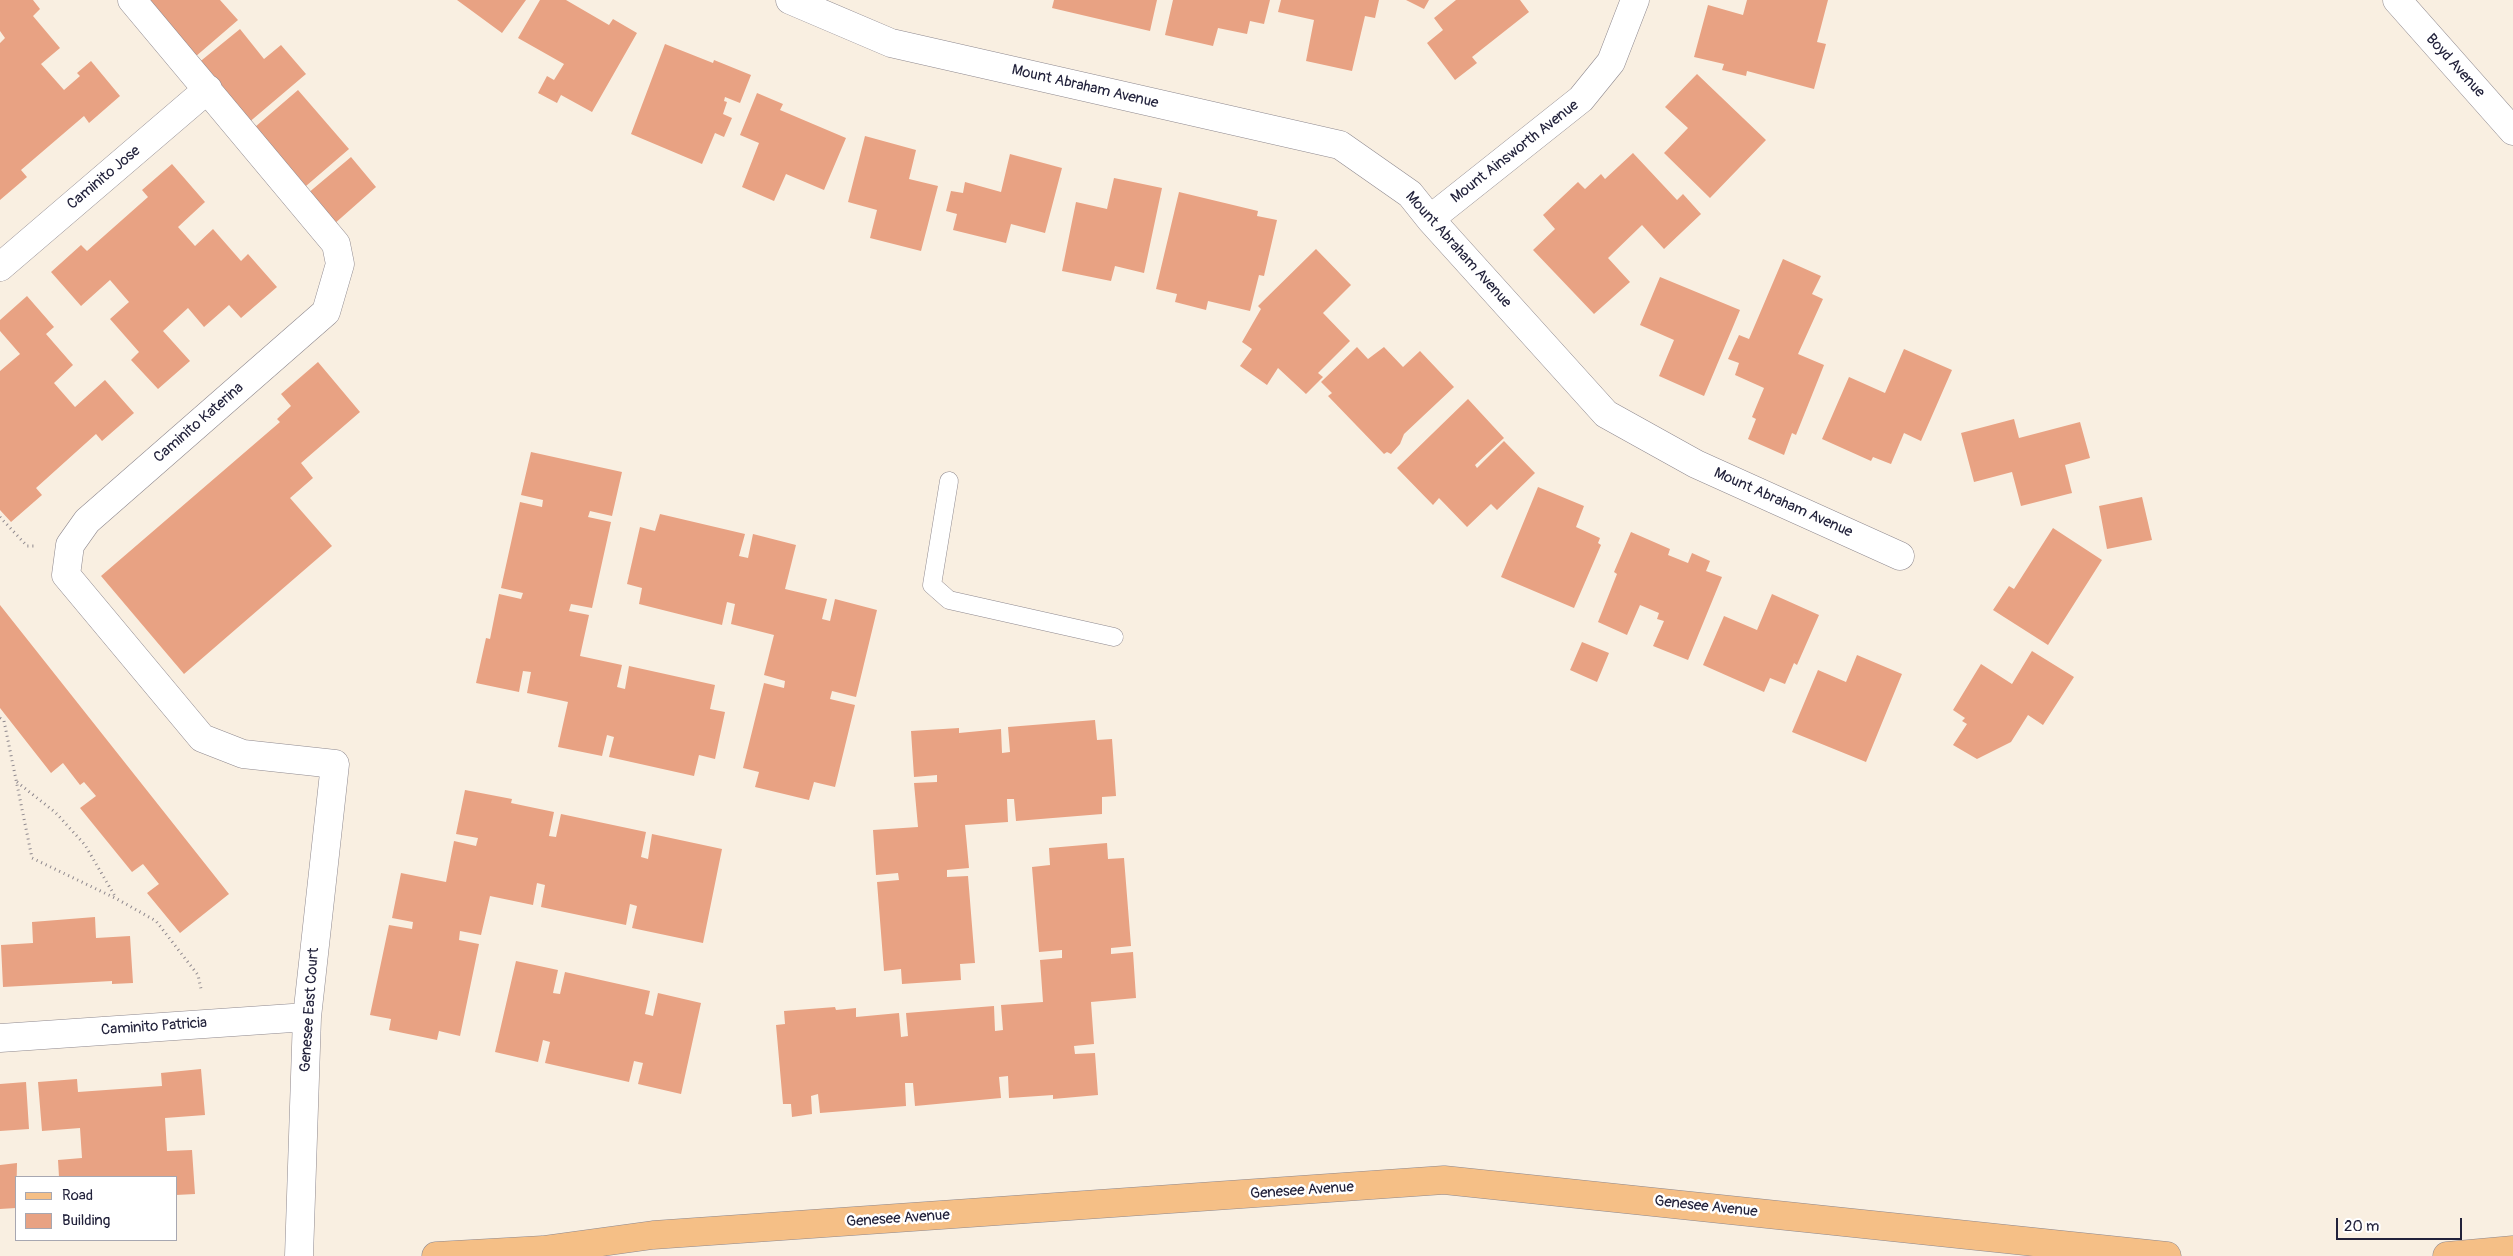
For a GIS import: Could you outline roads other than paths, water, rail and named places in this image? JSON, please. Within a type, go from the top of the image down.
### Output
[{"type":"main road","name":"Genesee Avenue","points":[[436,1256],[544,1250],[653,1235],[1444,1180],[2167,1256]]},
{"type":"main road","points":[[2447,1256],[2513,1250]]},
{"type":"street","name":"Caminito Katerina","points":[[132,0],[336,244],[340,264],[326,312],[87,521],[70,545],[66,575],[202,738],[243,754],[335,764]]},
{"type":"street","name":"Mount Abraham Avenue","points":[[790,0],[891,43],[1340,145],[1410,194],[1430,219],[1606,414],[1696,464],[1900,556]]},
{"type":"street","name":"Mount Ainsworth Avenue","points":[[1430,219],[1581,99],[1611,62],[1635,0]]},
{"type":"street","name":"Boyd Avenue","points":[[2396,0],[2513,131]]},
{"type":"street","name":"Caminito Jose","points":[[0,266],[208,89]]},
{"type":"street","name":"Genesee East Court","points":[[300,1256],[307,1017],[335,764]]},
{"type":"street","name":"Caminito Patricia","points":[[0,1038],[307,1017]]},
{"type":"lane","points":[[949,481],[932,585],[949,600],[1114,637]]}]
